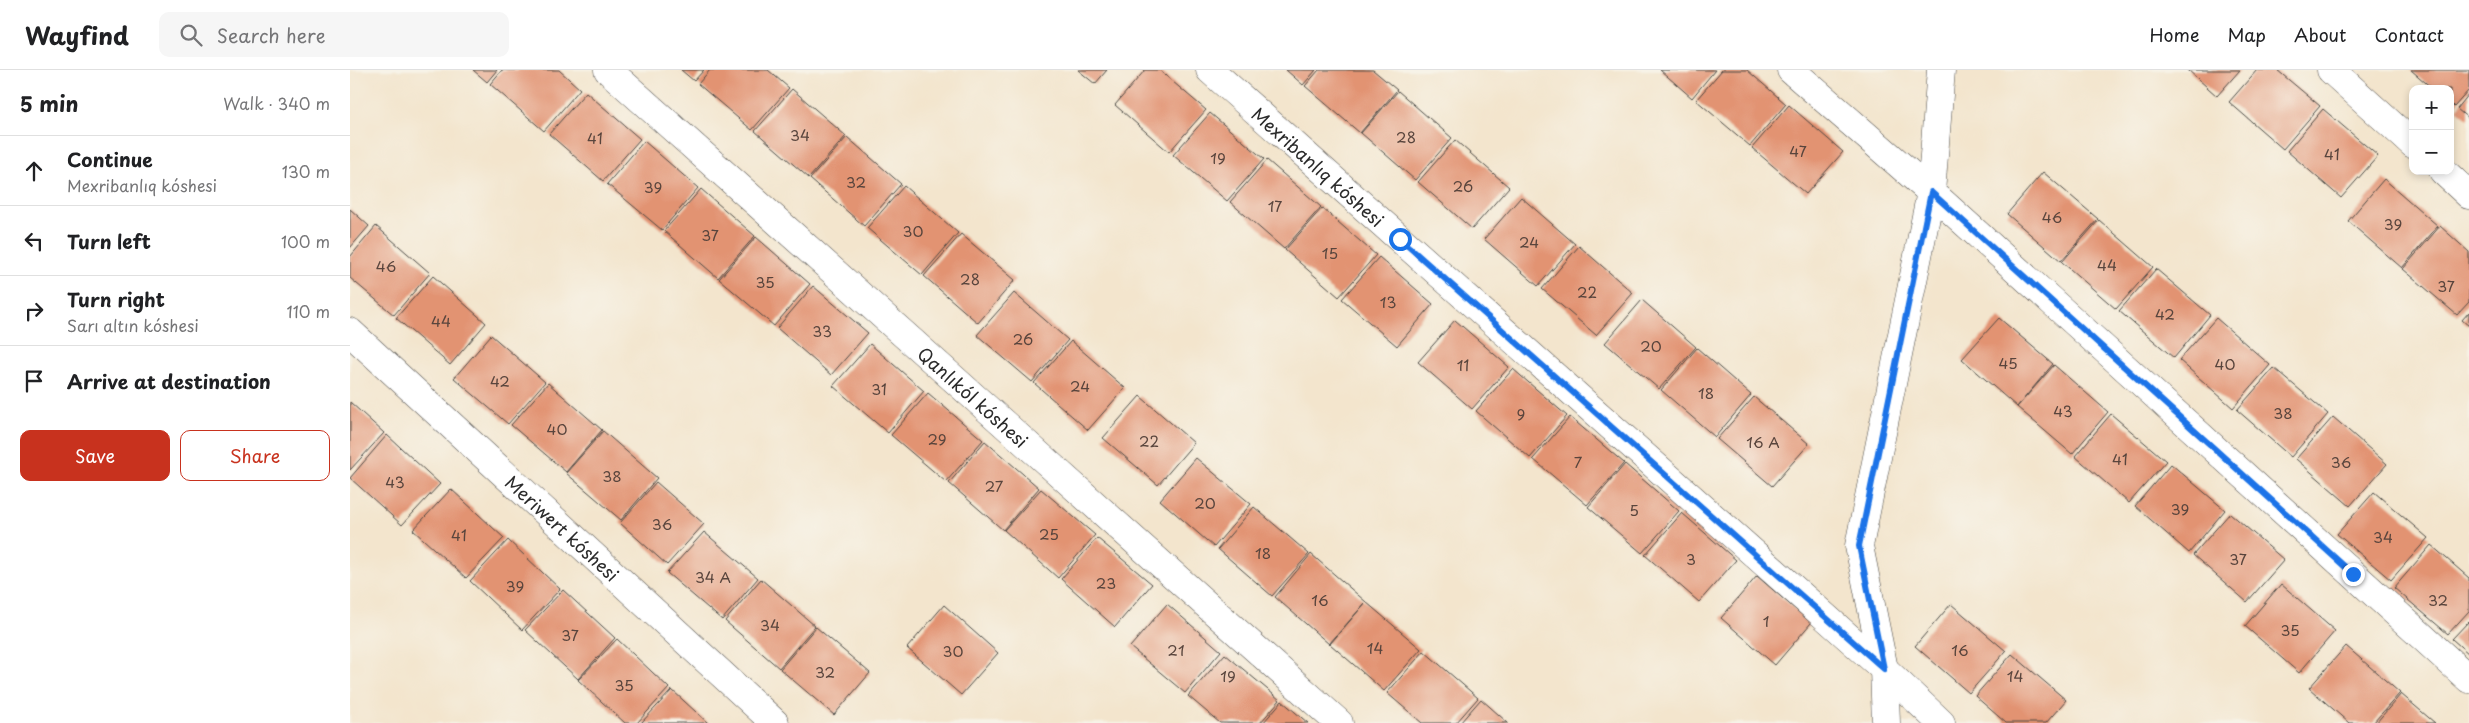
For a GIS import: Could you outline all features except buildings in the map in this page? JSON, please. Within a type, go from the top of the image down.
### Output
[{"type":"street","name":"Qanlıkól kóshesi","points":[[608,70],[1339,723]]},
{"type":"street","name":"Mexribanlıq kóshesi","points":[[1210,70],[1884,669],[1941,723]]},
{"type":"street","points":[[1791,70],[1931,192],[2469,679]]},
{"type":"street","points":[[1886,723],[1884,669],[1859,546],[1931,192],[1941,70]]},
{"type":"street","points":[[2330,70],[2409,140]]},
{"type":"street","points":[[2447,175],[2469,195]]},
{"type":"street","name":"Meriwert kóshesi","points":[[350,332],[775,723]]},
{"type":"route","points":[[1400,239],[1884,669],[1859,546],[1931,192],[2353,574]]}]
